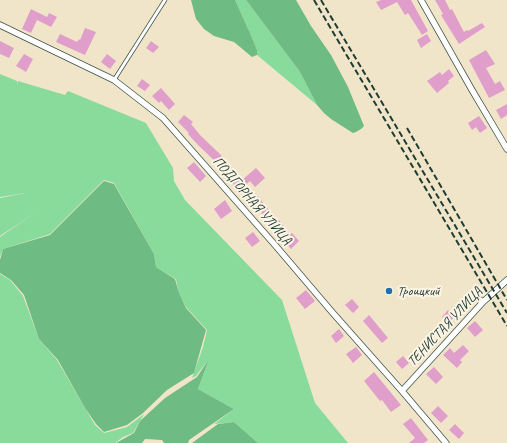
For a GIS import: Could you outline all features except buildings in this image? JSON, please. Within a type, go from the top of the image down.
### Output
[{"type":"street","points":[[421,0],[507,149]]},
{"type":"street","name":"ПОДГОРНАЯ УЛИЦА","points":[[0,25],[114,80],[163,118],[446,443]]},
{"type":"street","name":"ТЕНИСТАЯ УЛИЦА","points":[[402,391],[483,302],[507,280]]},
{"type":"street","points":[[476,297],[483,302]]},
{"type":"lane","points":[[114,80],[165,0]]},
{"type":"green space","points":[[191,0],[235,0],[257,50],[257,55],[252,57],[234,42],[214,36],[204,29],[196,19]]},
{"type":"green space","points":[[235,0],[246,0],[300,72],[317,105],[257,55],[257,50]]},
{"type":"green space","points":[[246,0],[296,0],[311,26],[331,55],[348,87],[364,126],[361,129],[353,133],[324,113],[317,105],[300,72]]},
{"type":"green space","points":[[0,74],[17,81],[18,84],[18,81],[65,95],[68,91],[146,123],[173,168],[174,181],[185,200],[282,300],[315,403],[348,443],[258,443],[234,422],[214,424],[234,409],[198,389],[209,359],[196,376],[192,378],[203,347],[207,330],[186,307],[178,290],[176,279],[156,267],[154,254],[114,183],[104,180],[50,234],[3,249],[0,257],[0,237],[35,213],[0,236],[0,198],[25,193],[0,197]]},
{"type":"green space","points":[[104,181],[114,184],[154,254],[156,267],[175,279],[186,308],[206,330],[194,373],[167,390],[143,413],[127,425],[104,432],[96,424],[85,408],[58,360],[39,339],[24,295],[11,280],[0,273],[0,260],[3,249],[50,235]]},
{"type":"green space","points":[[0,274],[10,280],[23,296],[39,339],[57,360],[95,425],[104,433],[127,427],[144,414],[133,433],[123,437],[115,443],[0,443]]},
{"type":"green space","points":[[209,359],[198,389],[234,409],[189,440],[188,443],[164,443],[162,440],[145,439],[142,443],[116,443],[134,433],[140,421],[165,398],[197,377]]},
{"type":"green space","points":[[234,422],[258,443],[192,443],[218,424]]},
{"type":"railway","points":[[314,0],[507,326]]},
{"type":"railway","points":[[321,0],[507,313]]},
{"type":"railway","points":[[407,128],[507,300]]},
{"type":"place","name":"Троицкий","points":[[389,291]]}]
